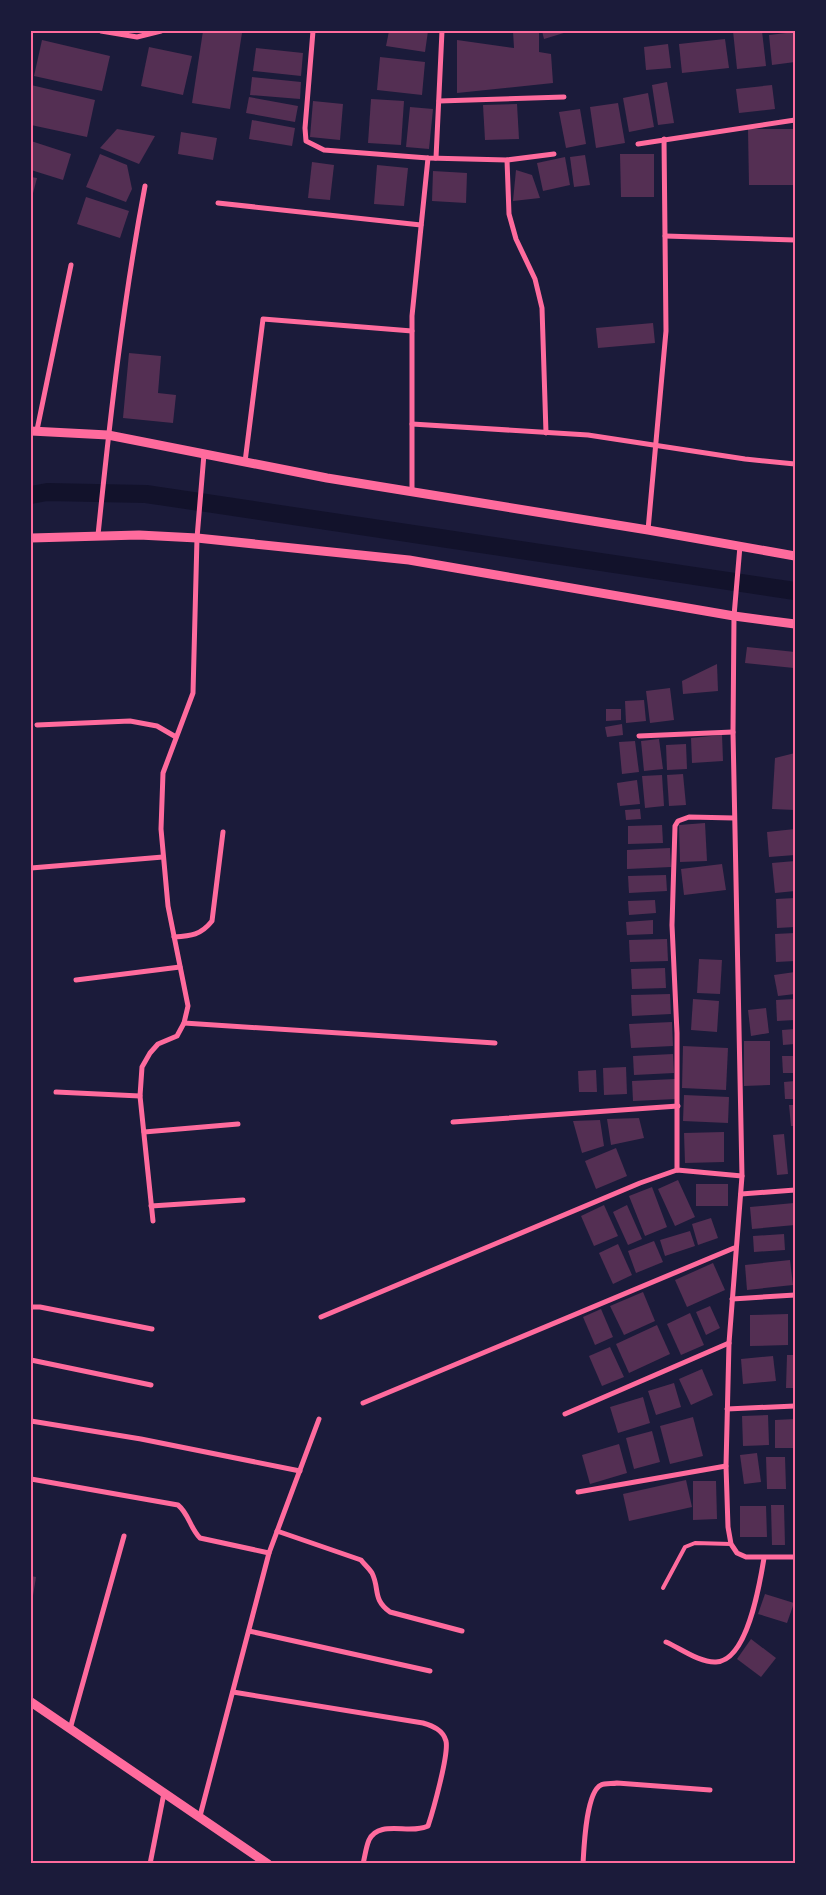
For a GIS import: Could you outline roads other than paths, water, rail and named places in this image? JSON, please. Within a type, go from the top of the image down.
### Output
[{"type":"street","points":[[100,31],[137,37],[161,31]]},
{"type":"street","points":[[312,31],[305,128],[306,141],[324,150],[428,158],[507,160],[554,154]]},
{"type":"street","points":[[436,158],[442,31]]},
{"type":"street","points":[[439,102],[564,96]]},
{"type":"street","points":[[638,144],[795,120]]},
{"type":"street","points":[[648,530],[666,331],[664,139]]},
{"type":"street","points":[[412,492],[412,331],[428,158]]},
{"type":"street","points":[[507,160],[509,214],[516,239],[535,279],[542,308],[546,433]]},
{"type":"street","points":[[98,535],[108,435],[133,248],[145,186]]},
{"type":"street","points":[[218,203],[421,224]]},
{"type":"street","points":[[665,236],[795,240]]},
{"type":"street","points":[[71,265],[34,431],[108,435],[245,463],[795,556]]},
{"type":"street","points":[[245,463],[263,319],[412,331]]},
{"type":"street","points":[[412,424],[588,435],[745,460],[795,464]]},
{"type":"street","points":[[153,1222],[140,1096],[142,1067],[158,1044],[177,1036],[184,1022],[188,1006],[168,906],[161,829],[163,773],[193,693],[197,538],[204,454]]},
{"type":"street","points":[[31,538],[98,535],[197,538],[409,560],[795,624]]},
{"type":"street","points":[[740,547],[734,615],[733,732],[742,1176],[734,1248],[729,1343],[726,1466],[728,1527],[731,1544],[737,1553],[746,1557],[795,1557]]},
{"type":"street","points":[[37,725],[130,721],[156,726],[176,737]]},
{"type":"street","points":[[639,736],[733,732]]},
{"type":"street","points":[[677,1170],[678,1106],[672,925],[675,826],[678,821],[689,817],[734,818]]},
{"type":"street","points":[[174,937],[193,936],[204,931],[212,922],[223,832]]},
{"type":"street","points":[[31,868],[163,857]]},
{"type":"street","points":[[76,980],[180,967]]},
{"type":"street","points":[[184,1022],[495,1043]]},
{"type":"street","points":[[56,1092],[140,1096]]},
{"type":"street","points":[[453,1122],[678,1106]]},
{"type":"street","points":[[144,1132],[238,1124]]},
{"type":"street","points":[[321,1317],[632,1186],[677,1170],[742,1176]]},
{"type":"street","points":[[741,1194],[795,1190]]},
{"type":"street","points":[[151,1206],[243,1200]]},
{"type":"street","points":[[363,1403],[734,1248]]},
{"type":"street","points":[[732,1299],[795,1295]]},
{"type":"street","points":[[31,1307],[40,1307],[152,1329]]},
{"type":"street","points":[[565,1414],[729,1343]]},
{"type":"street","points":[[31,1360],[152,1386]]},
{"type":"street","points":[[727,1409],[795,1406]]},
{"type":"street","points":[[200,1816],[269,1553],[319,1420]]},
{"type":"street","points":[[31,1421],[141,1439],[300,1471]]},
{"type":"street","points":[[578,1492],[726,1466]]},
{"type":"street","points":[[31,1479],[178,1505],[186,1512],[195,1532],[200,1538],[269,1553]]},
{"type":"street","points":[[277,1531],[360,1560],[371,1571],[376,1582],[377,1596],[382,1606],[390,1612],[462,1631]]},
{"type":"street","points":[[70,1729],[124,1536]]},
{"type":"street","points":[[666,1642],[708,1661],[718,1663],[728,1658],[740,1641],[754,1614],[764,1558]]},
{"type":"street","points":[[249,1631],[430,1671]]},
{"type":"street","points":[[233,1692],[423,1723],[433,1726],[442,1732],[447,1743],[434,1807],[428,1826],[419,1830],[386,1828],[377,1831],[370,1839],[363,1864]]},
{"type":"street","points":[[31,1702],[268,1864]]},
{"type":"street","points":[[583,1864],[590,1806],[594,1792],[602,1784],[710,1790]]},
{"type":"street","points":[[150,1864],[164,1793]]},
{"type":"lane","points":[[663,1588],[685,1547],[695,1543],[731,1544]]},
{"type":"waterway","points":[[31,495],[47,492],[146,494],[795,591]]}]
